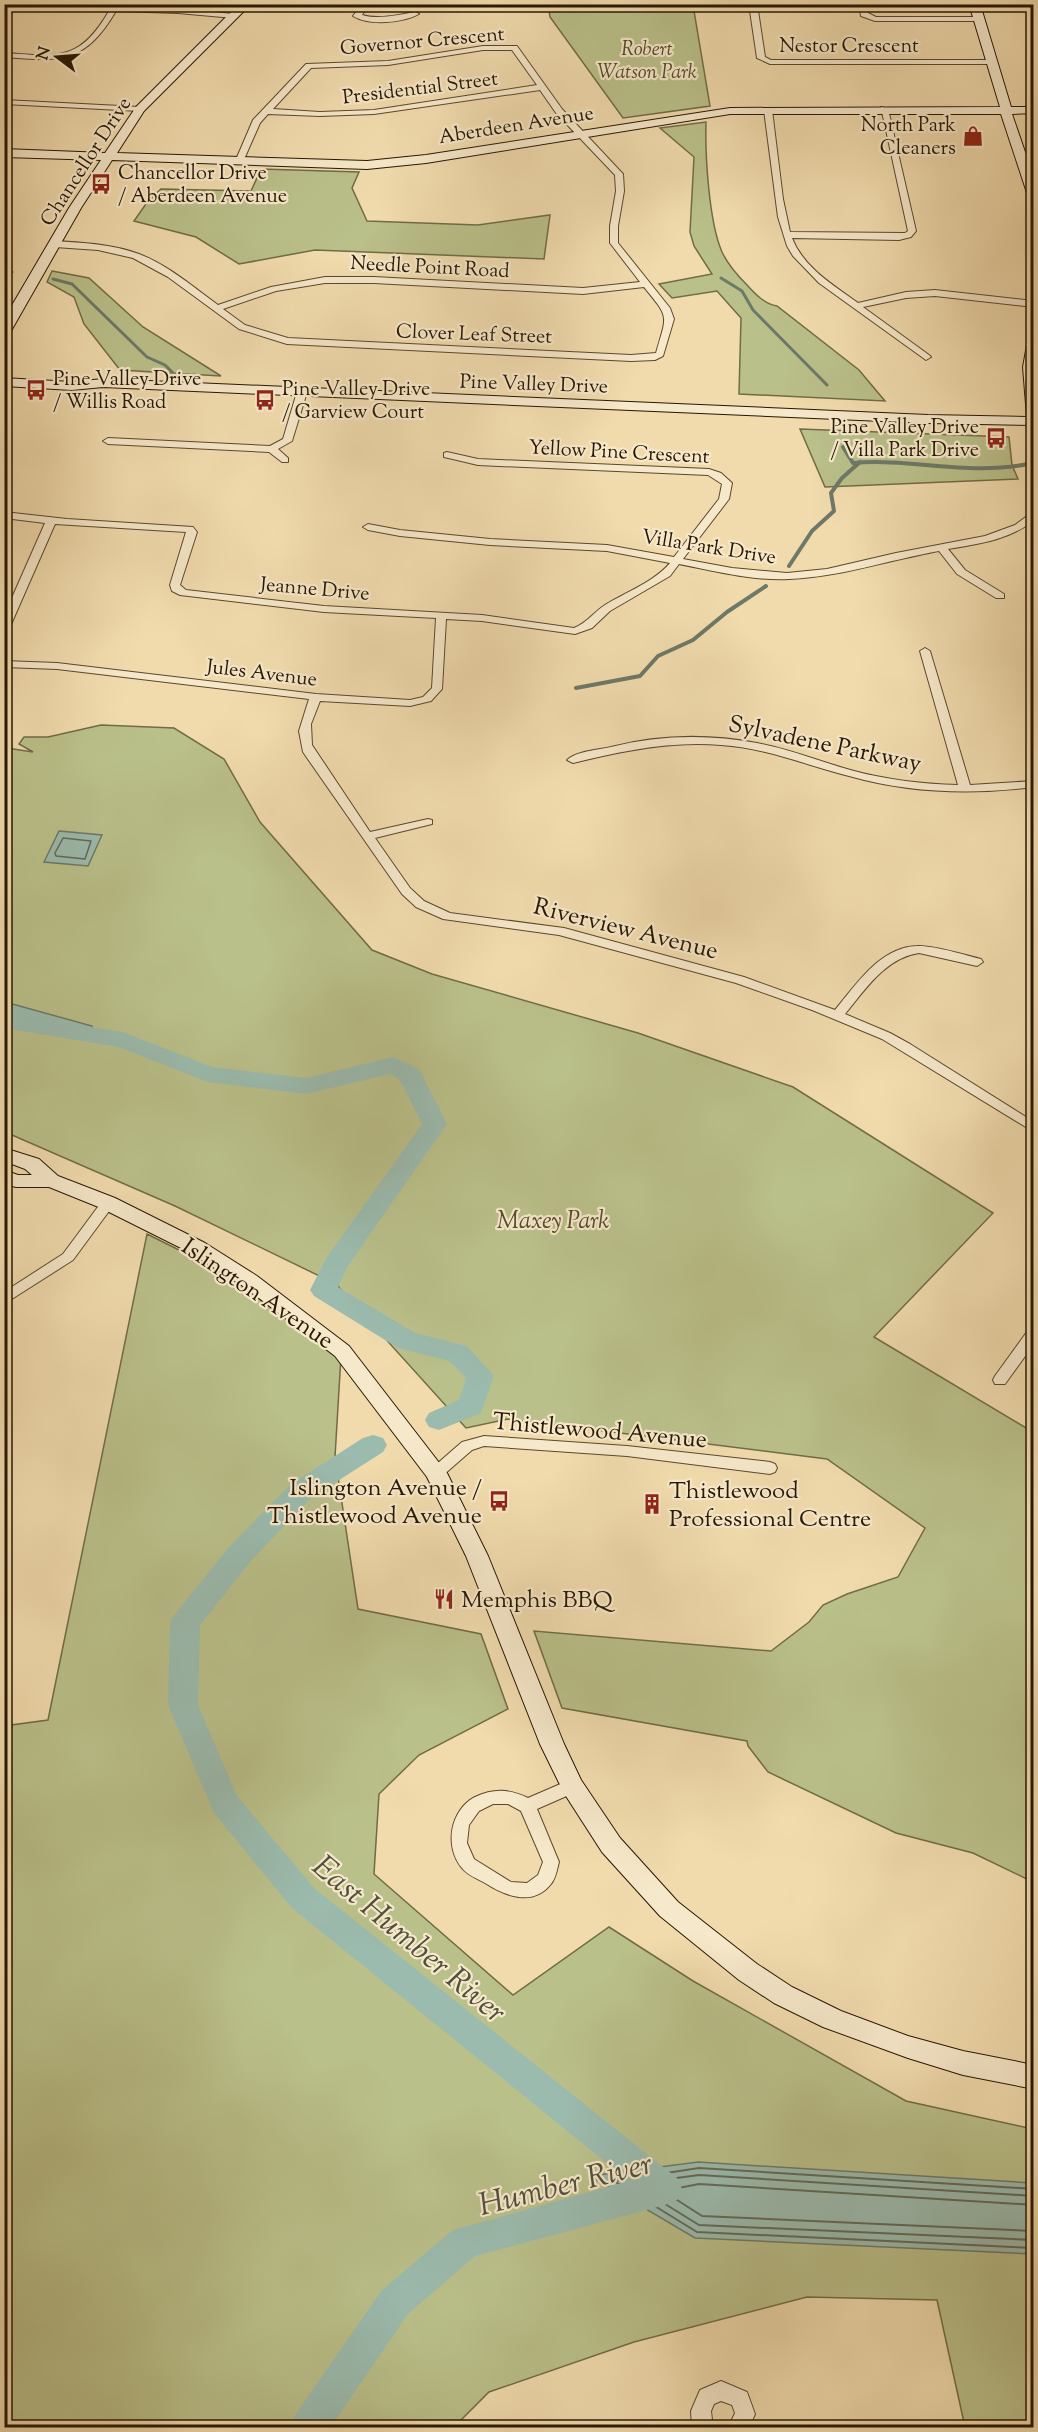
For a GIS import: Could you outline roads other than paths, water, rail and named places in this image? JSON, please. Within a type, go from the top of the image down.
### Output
[{"type":"street","name":"Chancellor Drive","points":[[5,330],[108,157],[140,109],[246,4]]},
{"type":"street","points":[[366,4],[357,16],[382,20],[415,14]]},
{"type":"street","name":"Nestor Crescent","points":[[753,4],[761,58],[770,62],[991,62]]},
{"type":"street","name":"Nestor Crescent","points":[[862,4],[864,14],[875,20],[978,20]]},
{"type":"street","points":[[974,4],[1034,196]]},
{"type":"street","points":[[4,17],[11,8],[17,6],[234,16]]},
{"type":"street","points":[[4,55],[58,57],[72,54],[99,30],[114,9]]},
{"type":"street","name":"Governor Crescent","points":[[239,162],[256,122],[304,70],[315,64],[388,63],[496,46],[514,48],[518,51],[554,105],[580,134]]},
{"type":"street","name":"Presidential Street","points":[[266,111],[320,114],[374,112],[542,87]]},
{"type":"street","points":[[4,102],[140,109]]},
{"type":"street","points":[[787,236],[899,237],[908,235],[912,231],[884,109]]},
{"type":"street","points":[[768,110],[787,236],[792,247],[807,268],[926,357]]},
{"type":"street","name":"Aberdeen Avenue","points":[[4,153],[328,165],[392,163],[697,115],[768,110],[1034,110]]},
{"type":"street","name":"Clover Leaf Street","points":[[55,244],[127,252],[171,275],[215,309],[249,331],[297,343],[646,358],[660,354],[670,319],[663,302],[614,243],[613,233],[621,186],[619,174],[580,134]]},
{"type":"street","name":"Needle Point Road","points":[[215,309],[274,289],[325,280],[374,280],[583,291],[647,284]]},
{"type":"street","points":[[856,306],[906,295],[935,293],[1034,304]]},
{"type":"street","points":[[1034,345],[1030,367],[1034,421]]},
{"type":"street","name":"Pine Valley Drive","points":[[4,375],[80,378],[103,383]]},
{"type":"street","name":"Pine Valley Drive","points":[[4,382],[72,386],[103,383],[928,419],[1034,421]]},
{"type":"street","points":[[108,441],[272,449],[287,441],[302,392]]},
{"type":"street","name":"Pine Valley Drive","points":[[928,419],[961,426],[1034,430]]},
{"type":"street","points":[[272,449],[285,460]]},
{"type":"street","name":"Yellow Pine Crescent","points":[[447,455],[478,462],[698,472],[718,475],[727,483],[724,499],[677,561]]},
{"type":"street","name":"Villa Park Drive","points":[[368,527],[400,533],[490,542],[607,548],[750,574],[787,576],[827,572],[999,536],[1019,527],[1034,514]]},
{"type":"street","name":"Jeanne Drive","points":[[4,515],[51,521],[189,529],[192,532],[183,570],[175,585],[176,589],[184,593],[332,610],[482,618],[570,631],[581,630],[606,609],[658,580],[677,561]]},
{"type":"street","points":[[4,629],[51,521]]},
{"type":"street","points":[[942,548],[961,572],[1000,596]]},
{"type":"street","name":"Jules Avenue","points":[[4,664],[57,666],[316,697],[410,703],[434,694],[437,689],[441,616]]},
{"type":"street","points":[[925,651],[965,789]]},
{"type":"street","name":"Riverview Avenue","points":[[316,697],[305,723],[306,747],[413,899],[436,913],[460,919],[560,931],[740,980],[837,1016],[906,1047],[1030,1122]]},
{"type":"street","name":"Sylvadene Parkway","points":[[573,760],[635,745],[670,742],[725,742],[760,747],[873,778],[927,786],[965,789],[1034,784]]},
{"type":"street","points":[[367,836],[428,822]]},
{"type":"street","points":[[837,1016],[890,956],[911,949],[919,949],[977,962]]},
{"type":"street","name":"Islington Avenue","points":[[4,1154],[32,1164],[51,1181],[108,1203],[198,1248],[259,1288],[342,1351],[436,1473],[477,1556],[543,1723],[572,1786],[611,1845],[669,1909],[707,1941],[783,1995],[832,2019],[908,2047],[963,2063],[1034,2078]]},
{"type":"street","name":"Islington Avenue","points":[[4,1176],[16,1181],[51,1181]]},
{"type":"street","points":[[4,1299],[68,1257],[108,1203]]},
{"type":"street","points":[[1000,1380],[1034,1333]]},
{"type":"street","name":"Thistlewood Avenue","points":[[436,1473],[467,1446],[484,1441],[627,1451],[770,1468]]},
{"type":"street","points":[[527,1806],[572,1786]]},
{"type":"street","points":[[491,1797],[510,1797],[527,1806],[551,1862],[545,1879],[530,1890],[508,1889],[468,1864],[459,1843],[461,1824],[473,1806],[491,1797]]},
{"type":"street","points":[[704,2427],[701,2426],[701,2411],[707,2397],[722,2391],[740,2399],[745,2415],[738,2427]]},
{"type":"water","points":[[59,831],[102,835],[88,866],[44,862]]},
{"type":"water","points":[[5,1002],[92,1026],[92,1028],[72,1036],[5,1024]]},
{"type":"water","points":[[698,2162],[1033,2183],[1033,2254],[695,2238],[590,2176]]},
{"type":"waterway","points":[[4,271],[12,272]]},
{"type":"waterway","points":[[721,278],[742,291],[753,310],[827,385]]},
{"type":"waterway","points":[[53,279],[72,284],[147,357],[165,365],[173,373]]},
{"type":"waterway","points":[[843,447],[853,463],[859,463]]},
{"type":"waterway","points":[[789,566],[812,531],[834,511],[831,493],[842,478],[859,463]]},
{"type":"waterway","points":[[859,463],[962,468],[1028,464]]},
{"type":"waterway","points":[[576,688],[640,676],[658,656],[693,640],[727,612],[766,586]]},
{"type":"waterway","name":"East Humber River","points":[[4,1020],[123,1040],[208,1074],[306,1086],[393,1065],[410,1075],[435,1124],[336,1263],[323,1290],[407,1341],[458,1353],[480,1376],[471,1406],[439,1420]]},
{"type":"waterway","name":"East Humber River","points":[[373,1445],[301,1491],[240,1554],[185,1622],[183,1705],[225,1804],[303,1898],[665,2189]]},
{"type":"waterway","name":"Humber River","points":[[308,2428],[395,2302],[465,2242],[660,2190]]},
{"type":"place","name":"North Park Cleaners","points":[[973,136]]},
{"type":"place","name":"Chancellor Drive / Aberdeen Avenue","points":[[101,184]]},
{"type":"place","name":"Pine Valley Drive / Willis Road","points":[[36,390]]},
{"type":"place","name":"Pine Valley Drive / Garview Court","points":[[265,400]]},
{"type":"place","name":"Pine Valley Drive / Villa Park Drive","points":[[996,438]]},
{"type":"place","name":"Islington Avenue / Thistlewood Avenue","points":[[499,1501]]},
{"type":"place","name":"Thistlewood Professional Centre","points":[[652,1504]]},
{"type":"place","name":"Memphis BBQ","points":[[444,1599]]},
{"type":"park label","name":"Robert Watson Park","points":[[647,60]]},
{"type":"park label","name":"Maxey Park","points":[[553,1220]]}]
